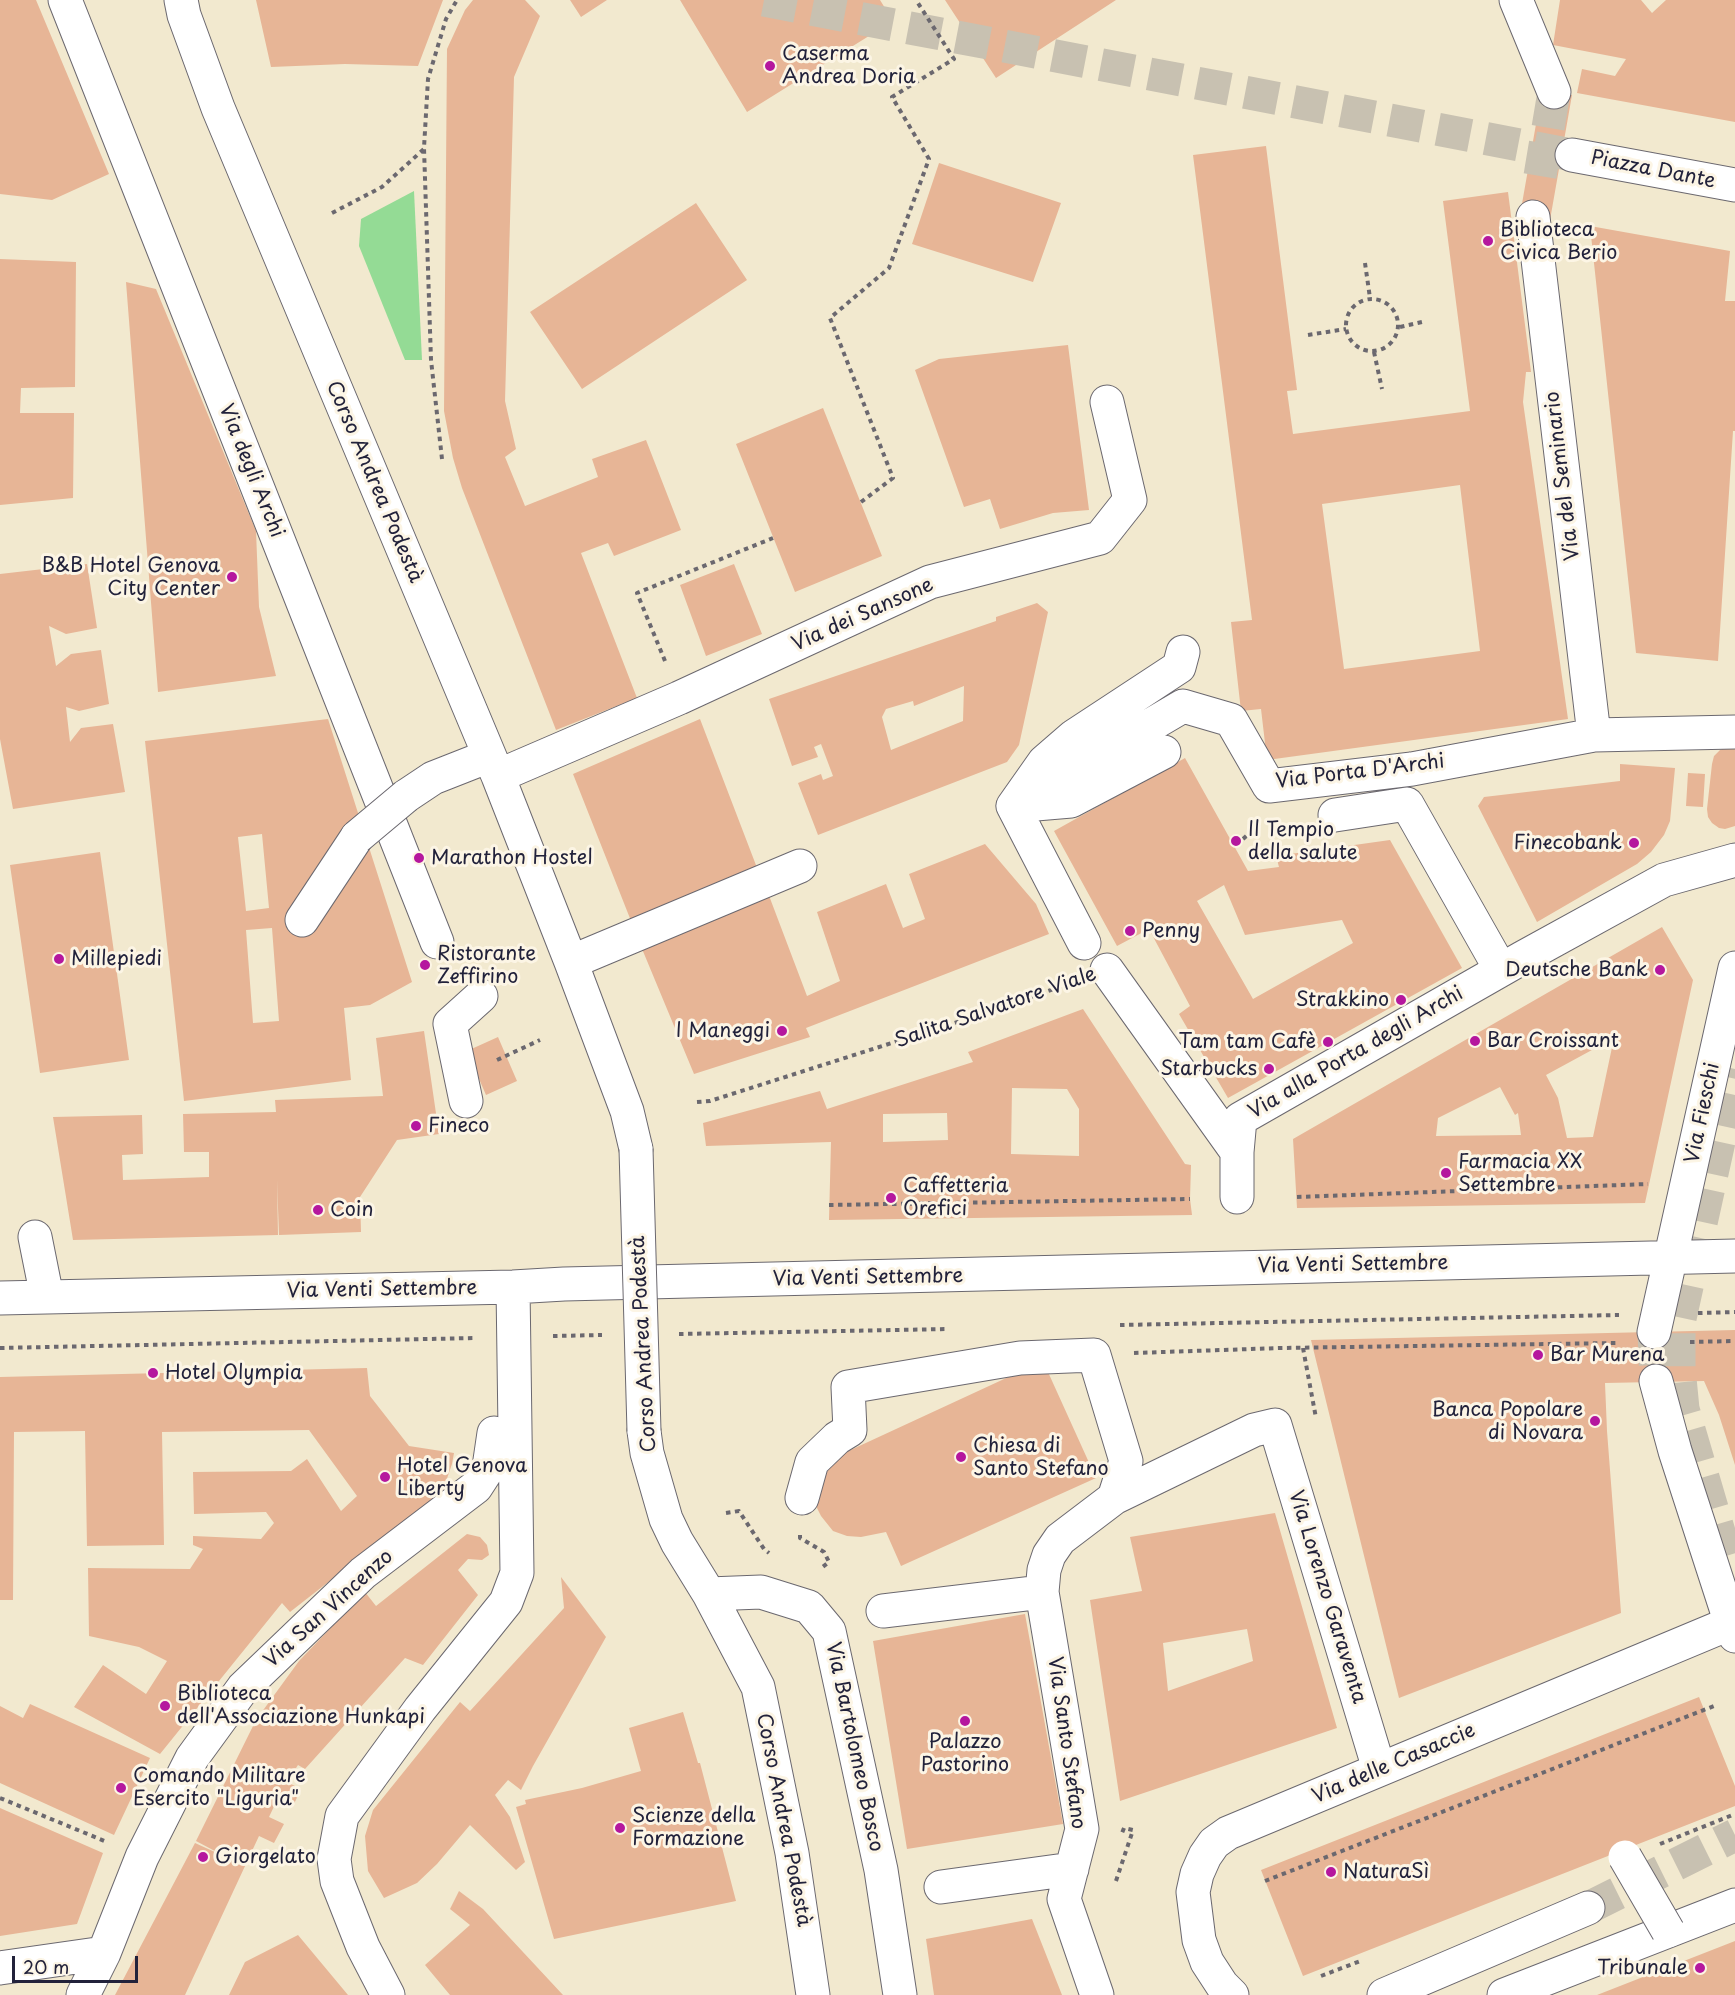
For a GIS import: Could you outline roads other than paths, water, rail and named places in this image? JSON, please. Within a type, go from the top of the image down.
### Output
[{"type":"street","name":"Via degli Archi","points":[[64,0],[437,942]]},
{"type":"street","name":"Corso Andrea Podestà","points":[[181,0],[184,15],[218,108],[493,766],[571,962],[627,1112],[636,1149],[644,1431],[647,1452],[666,1519],[758,1687],[792,1853],[813,1995]]},
{"type":"street","points":[[1516,0],[1554,92]]},
{"type":"street","name":"Piazza Dante","points":[[1572,154],[1735,185]]},
{"type":"street","name":"Via del Seminario","points":[[1523,224],[1541,289],[1594,735]]},
{"type":"street","name":"Via dei Sansone","points":[[302,920],[357,837],[406,796],[433,778],[493,766],[680,698],[930,582],[1100,538],[1130,500],[1107,402]]},
{"type":"street","points":[[1013,806],[1044,762],[1074,736],[1179,667],[1184,652]]},
{"type":"street","name":"Via Porta D'Archi","points":[[1013,806],[1183,706],[1231,720],[1269,786],[1412,769],[1594,735],[1735,732]]},
{"type":"street","points":[[1013,806],[1071,801],[1164,752]]},
{"type":"street","points":[[1335,815],[1407,804],[1501,970]]},
{"type":"street","points":[[1013,806],[1084,943]]},
{"type":"street","name":"Via alla Porta degli Archi","points":[[1237,1152],[1240,1119],[1664,880],[1735,860]]},
{"type":"street","points":[[571,962],[800,866]]},
{"type":"street","name":"Via Fieschi","points":[[1656,1323],[1735,968]]},
{"type":"street","name":"Salita Salvatore Viale","points":[[1107,970],[1237,1152]]},
{"type":"street","points":[[466,1101],[450,1024],[481,996]]},
{"type":"street","points":[[1237,1152],[1237,1197]]},
{"type":"street","points":[[34,1237],[47,1297]]},
{"type":"street","name":"Via Venti Settembre","points":[[0,1298],[1735,1256]]},
{"type":"street","name":"Via San Vincenzo","points":[[83,1995],[104,1953],[142,1857],[192,1758],[243,1688],[363,1573],[476,1487],[489,1467],[504,1429],[514,1337],[513,1287]]},
{"type":"street","points":[[802,1498],[812,1462],[837,1438],[850,1430],[848,1387],[1020,1358],[1094,1355],[1126,1461],[1114,1498]]},
{"type":"street","points":[[1656,1381],[1675,1451],[1734,1627]]},
{"type":"street","name":"Via Santo Stefano","points":[[1097,1995],[1065,1906],[1065,1891],[1081,1837],[1082,1819],[1042,1592],[1044,1570],[1049,1555],[1060,1539],[1114,1498],[1254,1430],[1275,1425]]},
{"type":"street","name":"Via Lorenzo Garaventa","points":[[1275,1425],[1379,1769]]},
{"type":"street","points":[[388,1995],[363,1947],[337,1881],[334,1859],[342,1816],[420,1709],[506,1602],[517,1573],[504,1429]]},
{"type":"street","name":"Via Bartolomeo Bosco","points":[[709,1594],[761,1592],[809,1606],[829,1631],[881,1870],[900,1995]]},
{"type":"street","points":[[883,1611],[1042,1592]]},
{"type":"street","name":"Via delle Casaccie","points":[[1232,1995],[1222,1985],[1207,1962],[1198,1940],[1193,1892],[1197,1874],[1214,1843],[1228,1833],[1379,1769],[1734,1627]]},
{"type":"street","points":[[1626,1857],[1668,1931]]},
{"type":"street","points":[[941,1887],[1072,1869]]},
{"type":"street","points":[[1504,1995],[1735,1905]]},
{"type":"street","points":[[1384,1995],[1588,1908]]},
{"type":"street","points":[[0,1968],[104,1953]]},
{"type":"tunnel","points":[[764,0],[1572,155]]},
{"type":"tunnel","points":[[1540,176],[1554,92]]},
{"type":"tunnel","points":[[1726,1556],[1683,1409],[1679,1368],[1679,1323],[1735,1069]]},
{"type":"tunnel","points":[[1654,1332],[1656,1381]]},
{"type":"tunnel","points":[[1588,1908],[1735,1835]]},
{"type":"place","name":"Caserma Andrea Doria","points":[[770,66]]},
{"type":"place","name":"Biblioteca Civica Berio","points":[[1488,241]]},
{"type":"place","name":"B&B Hotel Genova City Center","points":[[232,577]]},
{"type":"place","name":"Il Tempio della salute","points":[[1236,841]]},
{"type":"place","name":"Finecobank","points":[[1634,843]]},
{"type":"place","name":"Marathon Hostel","points":[[419,858]]},
{"type":"place","name":"Penny","points":[[1130,931]]},
{"type":"place","name":"Millepiedi","points":[[59,959]]},
{"type":"place","name":"Ristorante Zeffirino","points":[[425,965]]},
{"type":"place","name":"Deutsche Bank","points":[[1660,970]]},
{"type":"place","name":"Strakkino","points":[[1401,1000]]},
{"type":"place","name":"I Maneggi","points":[[782,1031]]},
{"type":"place","name":"Bar Croissant","points":[[1475,1041]]},
{"type":"place","name":"Tam tam Cafè","points":[[1328,1042]]},
{"type":"place","name":"Starbucks","points":[[1269,1069]]},
{"type":"place","name":"Fineco","points":[[416,1126]]},
{"type":"place","name":"Farmacia XX Settembre","points":[[1446,1173]]},
{"type":"place","name":"Caffetteria Orefici","points":[[891,1198]]},
{"type":"place","name":"Coin","points":[[318,1210]]},
{"type":"place","name":"Bar Murena","points":[[1538,1355]]},
{"type":"place","name":"Hotel Olympia","points":[[153,1373]]},
{"type":"place","name":"Banca Popolare di Novara","points":[[1595,1421]]},
{"type":"place","name":"Chiesa di Santo Stefano","points":[[961,1457]]},
{"type":"place","name":"Hotel Genova Liberty","points":[[385,1477]]},
{"type":"place","name":"Biblioteca dell'Associazione Hunkapi","points":[[165,1706]]},
{"type":"place","name":"Palazzo Pastorino","points":[[965,1721]]},
{"type":"place","name":"Comando Militare Esercito \"Liguria\"","points":[[121,1788]]},
{"type":"place","name":"Scienze della Formazione","points":[[620,1828]]},
{"type":"place","name":"Giorgelato","points":[[203,1857]]},
{"type":"place","name":"NaturaSì","points":[[1331,1872]]},
{"type":"place","name":"Tribunale","points":[[1700,1968]]}]
